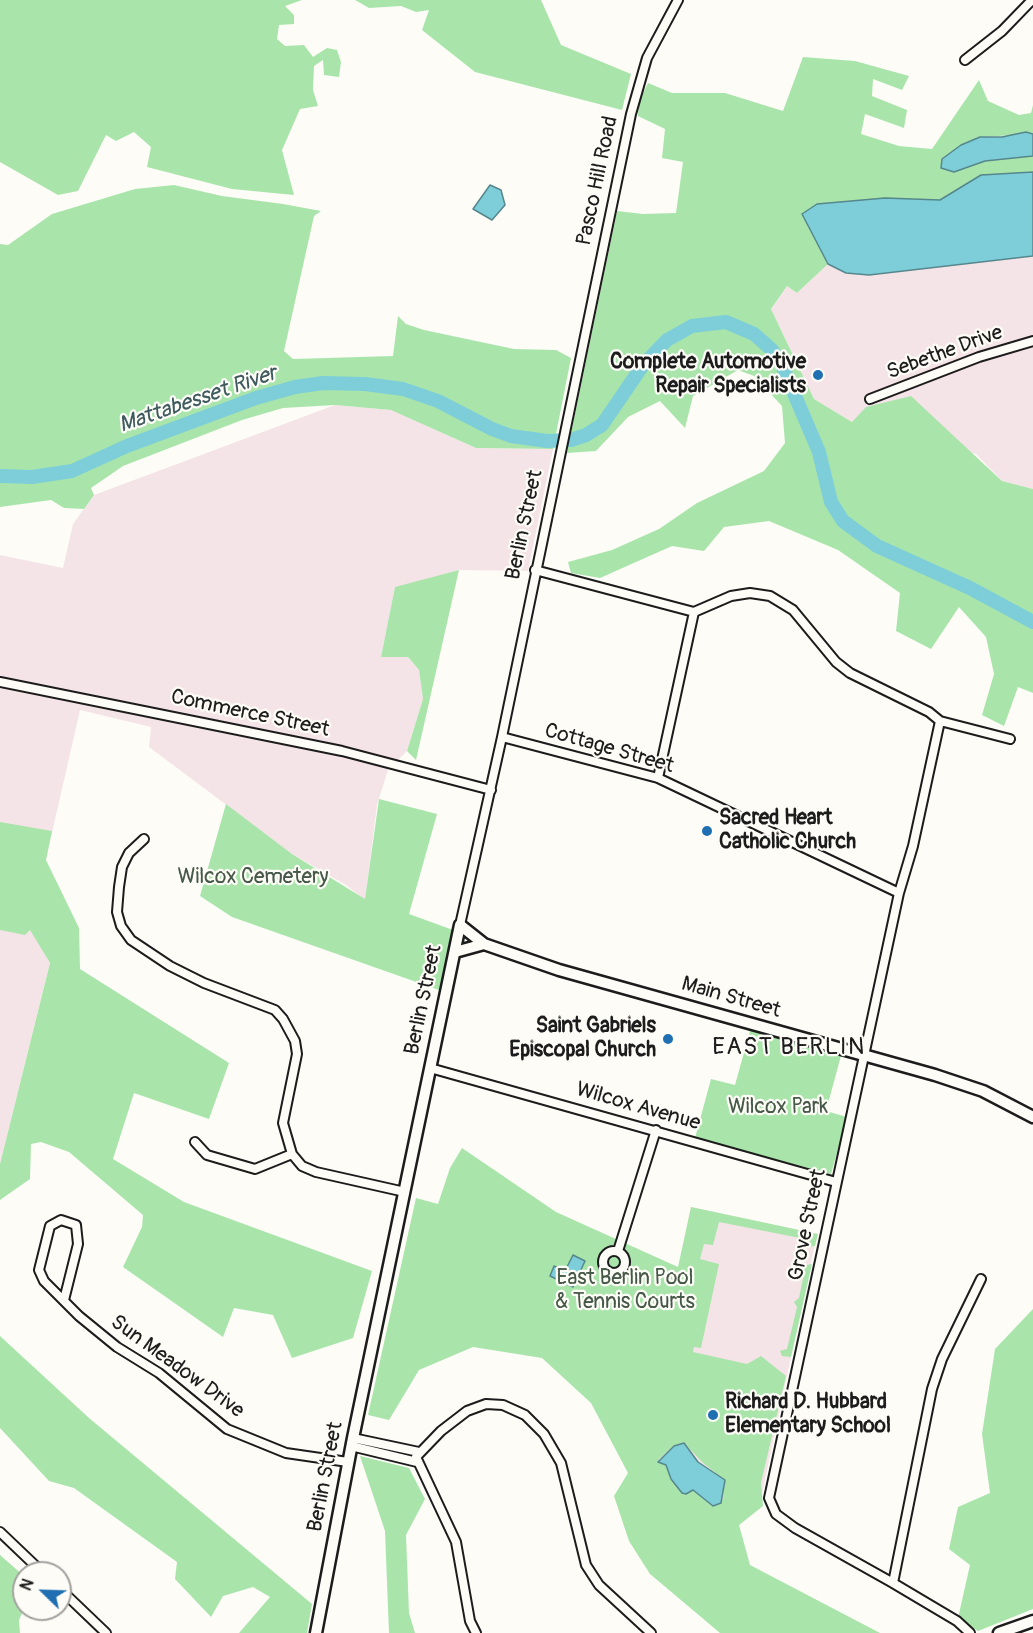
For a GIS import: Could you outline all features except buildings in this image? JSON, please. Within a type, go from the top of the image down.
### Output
[{"type":"street","name":"Pasco Hill Road","points":[[575,377],[635,95],[650,51],[678,0]]},
{"type":"street","points":[[964,60],[1002,32],[1032,0]]},
{"type":"street","name":"Sebethe Drive","points":[[870,399],[979,357],[1033,341]]},
{"type":"street","name":"Berlin Street","points":[[316,1633],[352,1442],[454,952],[491,790],[575,377]]},
{"type":"street","points":[[536,570],[694,612],[740,594],[760,594],[778,599],[800,617],[836,662],[850,674],[929,712],[940,721],[1010,739]]},
{"type":"street","points":[[658,778],[694,612]]},
{"type":"street","name":"Commerce Street","points":[[0,681],[339,751],[491,790]]},
{"type":"street","name":"Grove Street","points":[[940,721],[913,846],[899,893],[769,1498],[776,1514],[795,1528],[957,1621],[970,1633]]},
{"type":"street","name":"Cottage Street","points":[[502,737],[658,778],[899,893]]},
{"type":"street","points":[[144,839],[129,852],[122,867],[117,912],[121,926],[131,940],[170,966],[204,983],[275,1010],[284,1018],[295,1041],[297,1054],[283,1123],[292,1154],[302,1166],[316,1172],[405,1192]]},
{"type":"street","name":"Main Street","points":[[460,925],[484,944],[559,970],[983,1091],[1033,1117]]},
{"type":"street","points":[[454,952],[484,944]]},
{"type":"street","name":"Wilcox Avenue","points":[[430,1068],[836,1182]]},
{"type":"street","points":[[618,1251],[656,1130]]},
{"type":"street","points":[[195,1142],[207,1155],[255,1169],[292,1154]]},
{"type":"street","name":"Sun Meadow Drive","points":[[64,1300],[78,1244],[76,1225],[61,1220],[50,1226],[39,1270],[44,1281],[64,1300],[117,1347],[159,1373],[227,1429],[271,1448],[348,1462]]},
{"type":"street","points":[[893,1583],[932,1389],[942,1359],[981,1279]]},
{"type":"street","points":[[476,1633],[465,1601],[456,1542],[417,1462],[419,1452],[441,1431],[477,1406],[503,1405],[525,1415],[544,1434],[561,1463],[586,1566],[599,1585],[651,1633]]},
{"type":"street","points":[[352,1442],[419,1452]]},
{"type":"street","points":[[352,1442],[417,1462]]},
{"type":"street","points":[[0,1532],[30,1561]]},
{"type":"street","points":[[72,1600],[106,1633]]},
{"type":"street","points":[[999,1633],[1033,1621]]},
{"type":"shaded area","points":[[1033,256],[1033,489],[1002,481],[976,454],[852,422],[814,399],[771,309],[787,286],[797,293],[828,264],[846,273]]},
{"type":"shaded area","points":[[335,405],[392,410],[476,448],[553,449],[528,571],[459,570],[395,588],[381,657],[408,657],[419,670],[423,699],[407,751],[388,770],[377,805],[365,900],[346,885],[292,854],[149,747],[151,727],[80,710],[30,929],[50,963],[0,1164],[0,555],[63,568],[73,524],[94,495]]},
{"type":"shaded area","name":"Richard D. Hubbard Elementary School","points":[[691,1207],[817,1234],[762,1494],[763,1506],[739,1525],[636,1473]]},
{"type":"green space","points":[[0,0],[302,0],[285,6],[294,15],[294,24],[279,25],[277,39],[285,46],[304,45],[313,57],[327,48],[337,50],[341,62],[339,77],[324,75],[323,60],[314,66],[313,90],[318,106],[300,109],[282,150],[294,195],[232,189],[147,167],[151,147],[134,132],[116,141],[106,135],[78,191],[58,195],[0,162]]},
{"type":"green space","points":[[355,0],[541,0],[561,45],[631,74],[622,110],[475,72],[422,30],[429,10],[416,12],[401,6],[369,8]]},
{"type":"green space","points":[[803,57],[855,61],[909,76],[902,90],[873,79],[872,96],[907,110],[904,128],[865,114],[861,134],[899,146],[932,149],[979,80],[988,101],[1019,115],[1031,113],[1033,105],[1033,134],[980,137],[961,145],[942,159],[941,168],[954,172],[985,161],[1033,156],[1033,172],[981,175],[940,200],[885,198],[817,204],[802,214],[828,264],[797,293],[787,286],[771,309],[814,399],[852,422],[866,407],[911,396],[1002,481],[1033,489],[1033,693],[1018,687],[1004,726],[982,715],[994,674],[986,637],[959,607],[931,649],[896,631],[900,593],[838,550],[769,521],[724,527],[704,551],[672,546],[600,578],[571,573],[568,562],[612,550],[659,529],[697,503],[764,471],[785,443],[782,406],[754,376],[738,370],[693,396],[685,428],[660,401],[628,417],[596,451],[567,453],[617,211],[643,214],[676,213],[683,162],[662,158],[665,129],[638,116],[639,101],[648,83],[672,93],[725,93],[783,111]]},
{"type":"green space","points":[[174,185],[222,196],[321,211],[314,216],[284,351],[293,359],[393,356],[398,316],[406,324],[424,330],[514,349],[556,350],[571,358],[553,449],[476,448],[391,410],[335,405],[283,408],[242,420],[123,466],[91,488],[94,495],[84,509],[64,508],[51,500],[0,507],[0,244],[8,245],[52,214],[135,189]]},
{"type":"green space","points":[[459,570],[416,760],[407,751],[423,699],[419,670],[408,657],[381,657],[395,587]]},
{"type":"green space","name":"Wilcox Cemetery","points":[[379,799],[437,814],[409,914],[453,930],[439,990],[232,917],[200,896],[226,804],[292,854],[365,899]]},
{"type":"green space","points":[[0,822],[52,831],[46,860],[79,928],[80,969],[229,1063],[209,1119],[134,1093],[113,1159],[184,1202],[372,1271],[353,1338],[292,1358],[273,1315],[234,1308],[223,1337],[123,1267],[142,1227],[143,1215],[69,1152],[41,1142],[31,1144],[30,1179],[0,1200],[0,1164],[50,963],[30,930],[25,935],[0,930]]},
{"type":"green space","name":"Wilcox Park","points":[[751,1027],[842,1052],[826,1111],[847,1117],[831,1174],[695,1138],[711,1079],[735,1085]]},
{"type":"green space","name":"East Berlin Pool & Tennis Courts","points":[[462,1148],[556,1212],[678,1267],[691,1207],[818,1234],[815,1246],[807,1247],[809,1240],[719,1222],[713,1245],[704,1244],[700,1259],[719,1264],[701,1348],[694,1347],[693,1352],[747,1364],[761,1356],[786,1376],[761,1483],[763,1506],[739,1525],[750,1565],[880,1633],[720,1633],[650,1574],[629,1541],[614,1496],[628,1473],[591,1403],[542,1358],[473,1347],[419,1370],[389,1420],[368,1415],[416,1198],[438,1204],[450,1168]],"holes":[[[684,1443],[703,1463],[725,1480],[723,1500],[706,1501],[693,1490],[671,1479],[666,1465],[658,1460],[673,1446]]]},
{"type":"green space","points":[[812,1264],[791,1357],[782,1356],[780,1351],[787,1349],[797,1307],[794,1302],[799,1298],[804,1273],[799,1266]]},
{"type":"green space","points":[[1033,1309],[1033,1609],[978,1631],[958,1618],[970,1565],[949,1549],[958,1507],[990,1493],[982,1434],[995,1349]]},
{"type":"green space","points":[[0,1336],[89,1418],[312,1604],[307,1633],[239,1633],[270,1597],[253,1587],[223,1596],[211,1617],[175,1579],[177,1562],[74,1488],[49,1481],[0,1428]]},
{"type":"green space","points":[[360,1456],[409,1468],[425,1499],[406,1535],[409,1613],[415,1633],[389,1633],[385,1531]]},
{"type":"green space","points":[[0,1555],[12,1566],[12,1621],[19,1621],[20,1633],[0,1633]]},
{"type":"water","points":[[1026,132],[1033,134],[1033,156],[985,161],[954,172],[941,168],[942,159],[961,145],[980,137],[1002,137]]},
{"type":"water","points":[[1033,172],[1033,256],[869,275],[846,273],[828,264],[802,214],[817,204],[885,198],[940,200],[981,175]]},
{"type":"water","points":[[490,185],[501,190],[505,205],[492,220],[473,209]]},
{"type":"water","points":[[573,1255],[585,1261],[573,1287],[550,1276],[554,1266],[565,1271]]},
{"type":"water","points":[[684,1443],[698,1462],[725,1480],[721,1503],[713,1506],[693,1490],[686,1494],[682,1493],[671,1479],[666,1465],[658,1462],[674,1446]]},
{"type":"waterway","name":"Mattabesset River","points":[[0,476],[32,477],[72,471],[127,446],[256,398],[295,387],[323,383],[365,384],[403,389],[438,401],[492,429],[511,436],[547,441],[571,440],[586,435],[602,425],[643,365],[667,340],[692,326],[726,322],[754,334],[771,349],[781,363],[819,452],[831,502],[843,521],[877,546],[970,588],[1033,622]]},
{"type":"place","name":"Complete Automotive Repair Specialists","points":[[818,375]]},
{"type":"place","name":"Sacred Heart Catholic Church","points":[[707,831]]},
{"type":"place","name":"Saint Gabriels Episcopal Church","points":[[668,1039]]},
{"type":"place","name":"Richard D. Hubbard Elementary School","points":[[713,1415]]},
{"type":"district","name":"EAST BERLIN","points":[[789,1048]]}]
